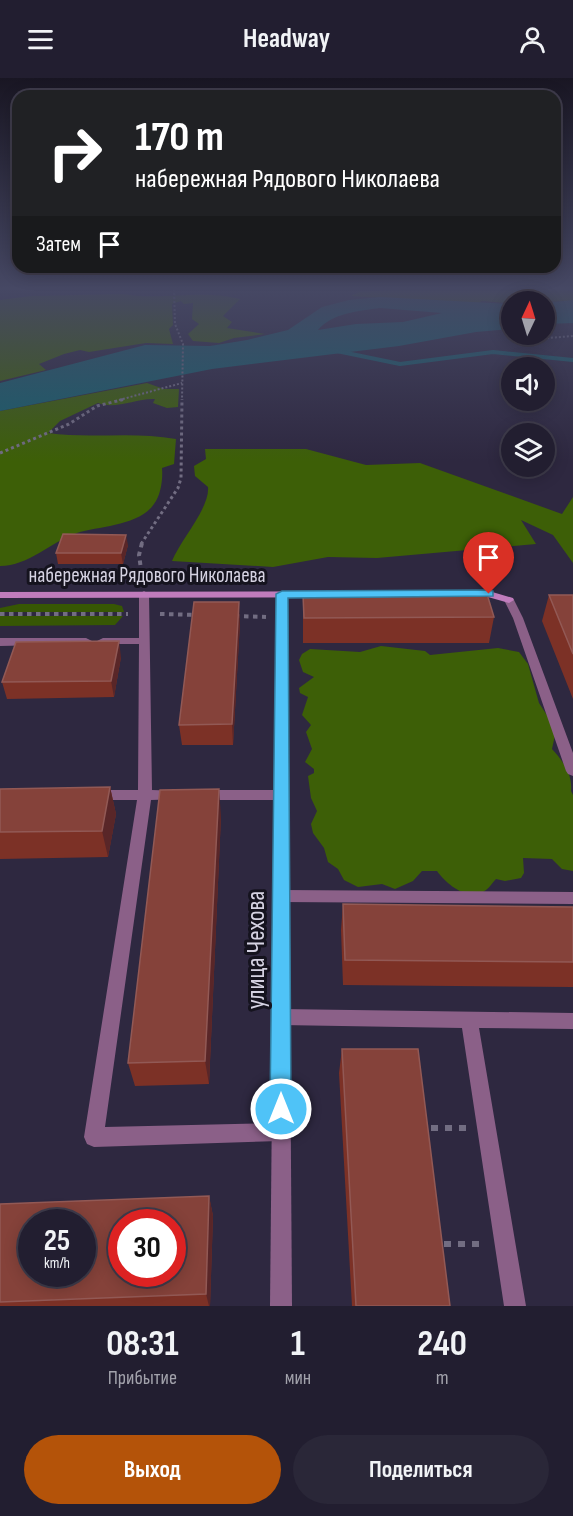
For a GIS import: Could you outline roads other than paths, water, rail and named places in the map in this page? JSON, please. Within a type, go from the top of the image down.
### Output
[{"type":"street","points":[[144,594],[145,795],[94,1137],[280,1132]]},
{"type":"street","name":"улица Чехова","points":[[282,594],[280,1132],[282,1306]]},
{"type":"street","name":"набережная Рядового Николаева","points":[[0,595],[489,594],[509,600]]},
{"type":"street","points":[[509,600],[518,618],[573,771]]},
{"type":"street","points":[[0,642],[144,641]]},
{"type":"street","points":[[78,795],[282,795]]},
{"type":"street","points":[[281,896],[573,898]]},
{"type":"street","points":[[281,1017],[573,1021]]},
{"type":"street","points":[[469,1019],[515,1306]]},
{"type":"waterway","points":[[327,349],[400,364],[493,352],[573,360]]}]
